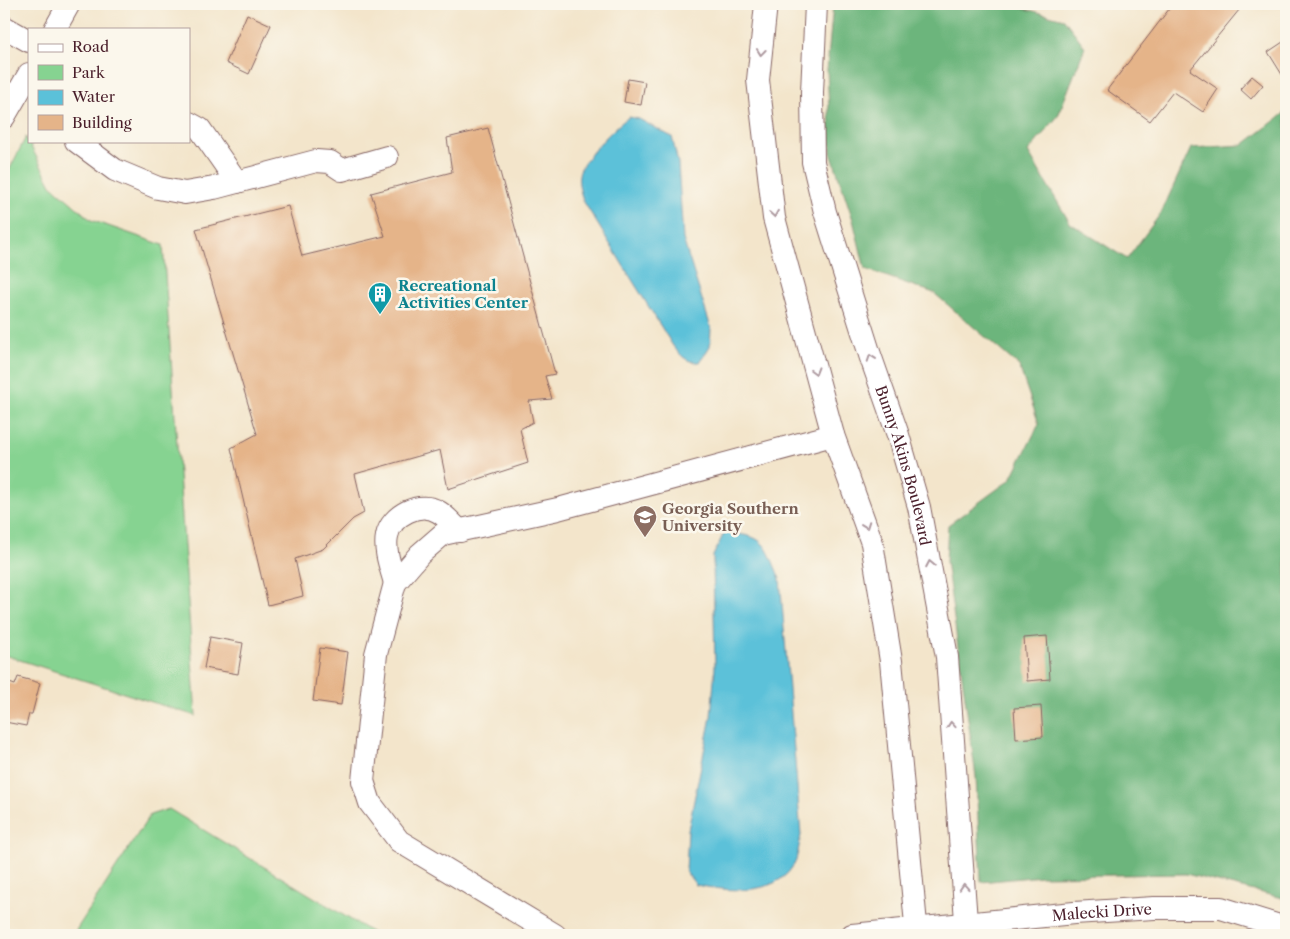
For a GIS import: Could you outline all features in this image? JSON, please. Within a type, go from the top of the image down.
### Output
[{"type":"street","points":[[766,4],[758,80],[774,218],[833,435],[872,543],[891,661],[917,932]]},
{"type":"street","name":"Bunny Akins Boulevard","points":[[816,4],[812,92],[813,162],[825,212],[920,507],[947,657],[967,929]]},
{"type":"street","points":[[4,27],[28,41]]},
{"type":"street","points":[[4,117],[28,76]]},
{"type":"street","points":[[190,124],[200,129],[237,182]]},
{"type":"street","points":[[77,142],[115,170],[158,188],[185,193],[237,182],[316,161],[330,162],[342,170],[387,157]]},
{"type":"street","points":[[555,935],[399,841],[370,803],[363,781],[376,654],[395,583],[420,554],[443,534],[566,507],[833,435]]},
{"type":"street","points":[[395,583],[388,558],[387,537],[391,523],[405,512],[424,507],[439,512],[460,531]]},
{"type":"street","name":"Malecki Drive","points":[[852,935],[967,929],[1145,908],[1222,908],[1286,928]]},
{"type":"green space","points":[[833,4],[1007,4],[1064,19],[1085,47],[1058,116],[1028,152],[1070,223],[1127,259],[1161,213],[1191,148],[1243,145],[1286,112],[1286,899],[1186,874],[1042,876],[981,882],[976,777],[946,561],[948,525],[1011,479],[1039,424],[1019,366],[934,293],[865,269],[853,220],[831,153],[827,69]]},
{"type":"green space","points":[[26,137],[51,185],[91,220],[163,245],[196,716],[4,655],[4,180]]},
{"type":"green space","points":[[169,809],[376,935],[73,935],[150,815]]},
{"type":"water","points":[[629,117],[639,119],[672,137],[678,163],[683,239],[711,328],[710,346],[700,362],[685,358],[673,346],[584,202],[581,194],[579,181],[581,168],[603,141]]},
{"type":"water","points":[[724,533],[748,536],[762,543],[771,557],[780,579],[801,835],[795,863],[785,876],[774,883],[762,887],[735,890],[696,885],[686,872],[688,830],[711,717],[715,668],[713,556]]},
{"type":"building","points":[[1173,4],[1244,4],[1190,70],[1218,89],[1203,112],[1173,92],[1150,121],[1107,90]]},
{"type":"building","points":[[247,14],[271,25],[249,74],[226,63]]},
{"type":"building","points":[[1286,40],[1286,81],[1268,52]]},
{"type":"building","points":[[1252,76],[1263,85],[1251,99],[1240,89]]},
{"type":"building","points":[[628,79],[645,82],[641,105],[624,102]]},
{"type":"building","name":"Recreational Activities Center","points":[[488,128],[555,374],[545,376],[552,399],[529,401],[533,422],[520,429],[528,463],[448,489],[440,450],[355,474],[364,513],[353,519],[323,549],[295,559],[303,596],[268,605],[231,448],[257,434],[196,229],[288,206],[302,256],[385,236],[371,193],[452,172],[447,138]]},
{"type":"building","points":[[1047,636],[1050,679],[1027,681],[1024,638]]},
{"type":"building","points":[[210,637],[243,643],[238,674],[204,668]]},
{"type":"building","points":[[320,648],[348,652],[341,705],[313,701]]},
{"type":"building","points":[[18,677],[40,683],[32,714],[29,714],[26,726],[5,722],[7,713],[4,712],[4,681],[15,685]]},
{"type":"building","points":[[1041,706],[1043,737],[1016,739],[1014,708]]},
{"type":"place","name":"Recreational Activities Center","points":[[380,315]]},
{"type":"place","name":"Georgia Southern University","points":[[645,538]]}]
